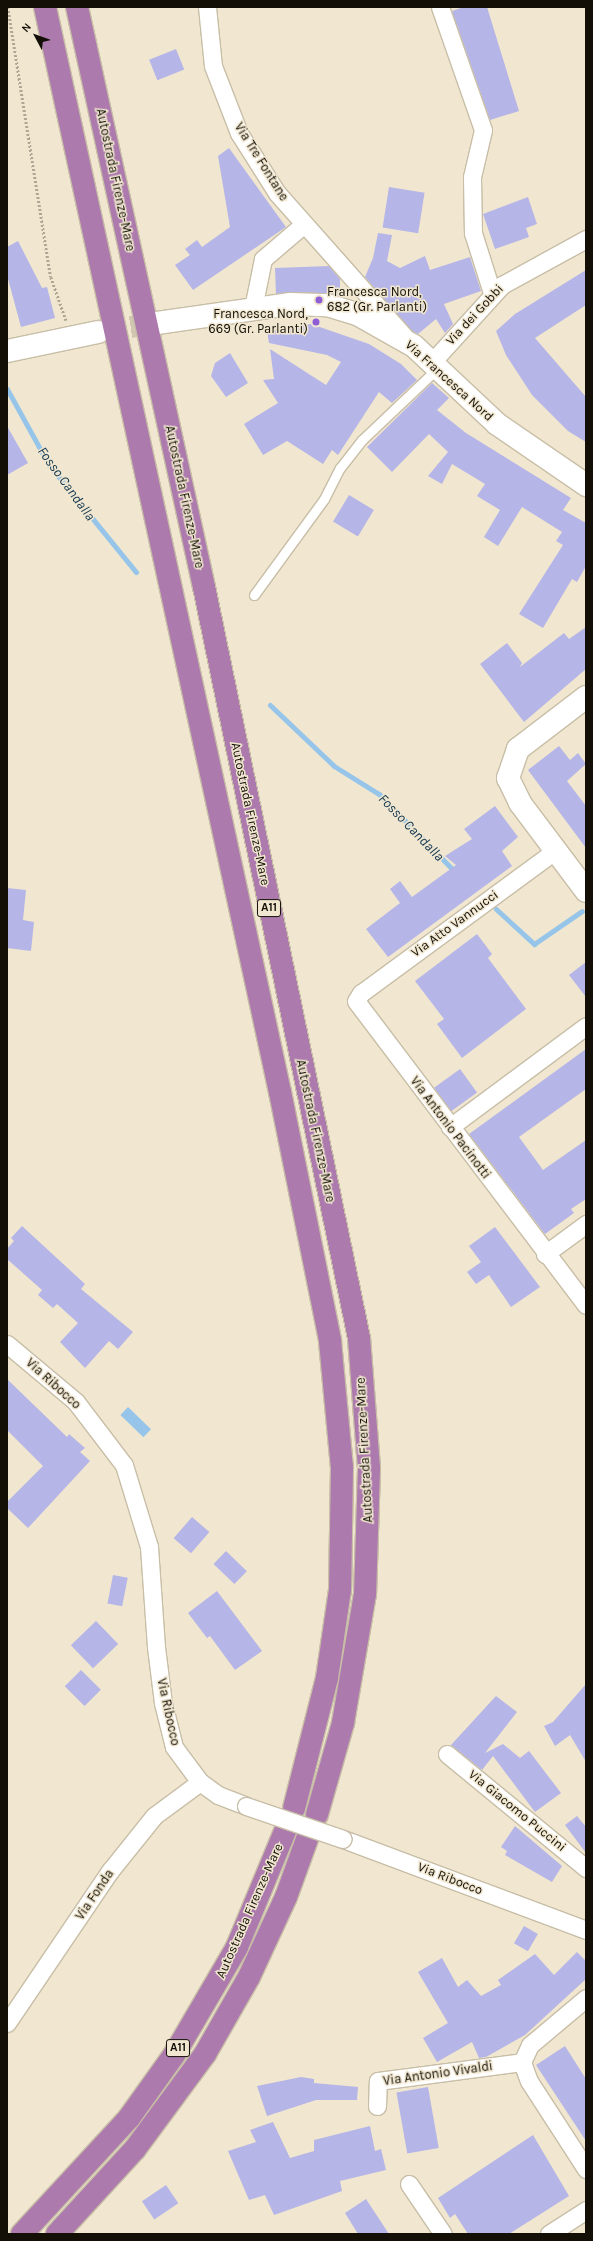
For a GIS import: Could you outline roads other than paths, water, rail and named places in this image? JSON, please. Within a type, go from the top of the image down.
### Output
[{"type":"highway","name":"Autostrada Firenze-Mare","points":[[45,7],[280,1092],[330,1341],[342,1467],[340,1590],[327,1678],[294,1808]]},
{"type":"highway","name":"Autostrada Firenze-Mare","points":[[77,7],[204,587],[359,1338],[369,1469],[365,1594],[343,1723],[317,1814]]},
{"type":"highway","name":"Autostrada Firenze-Mare","points":[[22,2234],[129,2118],[174,2055],[237,1947],[285,1831]]},
{"type":"highway","name":"Autostrada Firenze-Mare","points":[[58,2234],[135,2149],[205,2054],[249,1977],[286,1897],[307,1839]]},
{"type":"main road","name":"Via Francesca Nord","points":[[157,323],[253,308],[310,304],[333,307],[372,322],[414,346],[497,424],[586,485]]},
{"type":"main road","points":[[7,351],[71,336],[98,332]]},
{"type":"main road","points":[[586,697],[518,749],[510,764],[511,789],[586,891]]},
{"type":"street","name":"Via Tre Fontane","points":[[207,7],[213,66],[236,127],[277,193],[414,346]]},
{"type":"street","points":[[440,7],[483,130],[472,177],[473,233],[492,293]]},
{"type":"street","points":[[253,308],[263,259],[304,224]]},
{"type":"street","name":"Via dei Gobbi","points":[[435,365],[492,293],[512,278],[586,239]]},
{"type":"street","name":"Via Atto Vannucci","points":[[356,1001],[361,993],[556,850]]},
{"type":"street","name":"Via Antonio Pacinotti","points":[[356,1001],[545,1254],[586,1305]]},
{"type":"street","points":[[450,1127],[586,1026]]},
{"type":"street","points":[[545,1254],[586,1224]]},
{"type":"street","name":"Via Ribocco","points":[[7,1344],[76,1402],[124,1465],[149,1547],[156,1647],[168,1725],[179,1756],[200,1782],[218,1796],[343,1839],[586,1930]]},
{"type":"street","name":"Via Giacomo Puccini","points":[[447,1754],[586,1868]]},
{"type":"street","name":"Via Fonda","points":[[7,2023],[110,1871],[154,1816],[200,1782]]},
{"type":"street","points":[[586,1998],[530,2045],[522,2062],[529,2081],[586,2169]]},
{"type":"street","name":"Via Antonio Vivaldi","points":[[377,2106],[378,2081],[522,2062]]},
{"type":"street","points":[[409,2184],[443,2234]]},
{"type":"street","points":[[550,2234],[586,2210]]},
{"type":"lane","points":[[254,595],[324,499],[340,468],[362,440],[435,365]]},
{"type":"water","points":[[128,1407],[151,1429],[143,1437],[120,1415]]},
{"type":"waterway","name":"Fosso Candalla","points":[[7,389],[49,465],[136,572]]},
{"type":"waterway","name":"Fosso Candalla","points":[[270,705],[334,766],[379,794],[455,872]]},
{"type":"waterway","name":"Fosso Candalla","points":[[496,909],[534,944],[582,911]]},
{"type":"tunnel","points":[[98,332],[157,323]]},
{"type":"place","name":"Francesca Nord, 682 (Gr. Parlanti)","points":[[319,300]]},
{"type":"place","name":"Francesca Nord, 669 (Gr. Parlanti)","points":[[316,322]]}]
